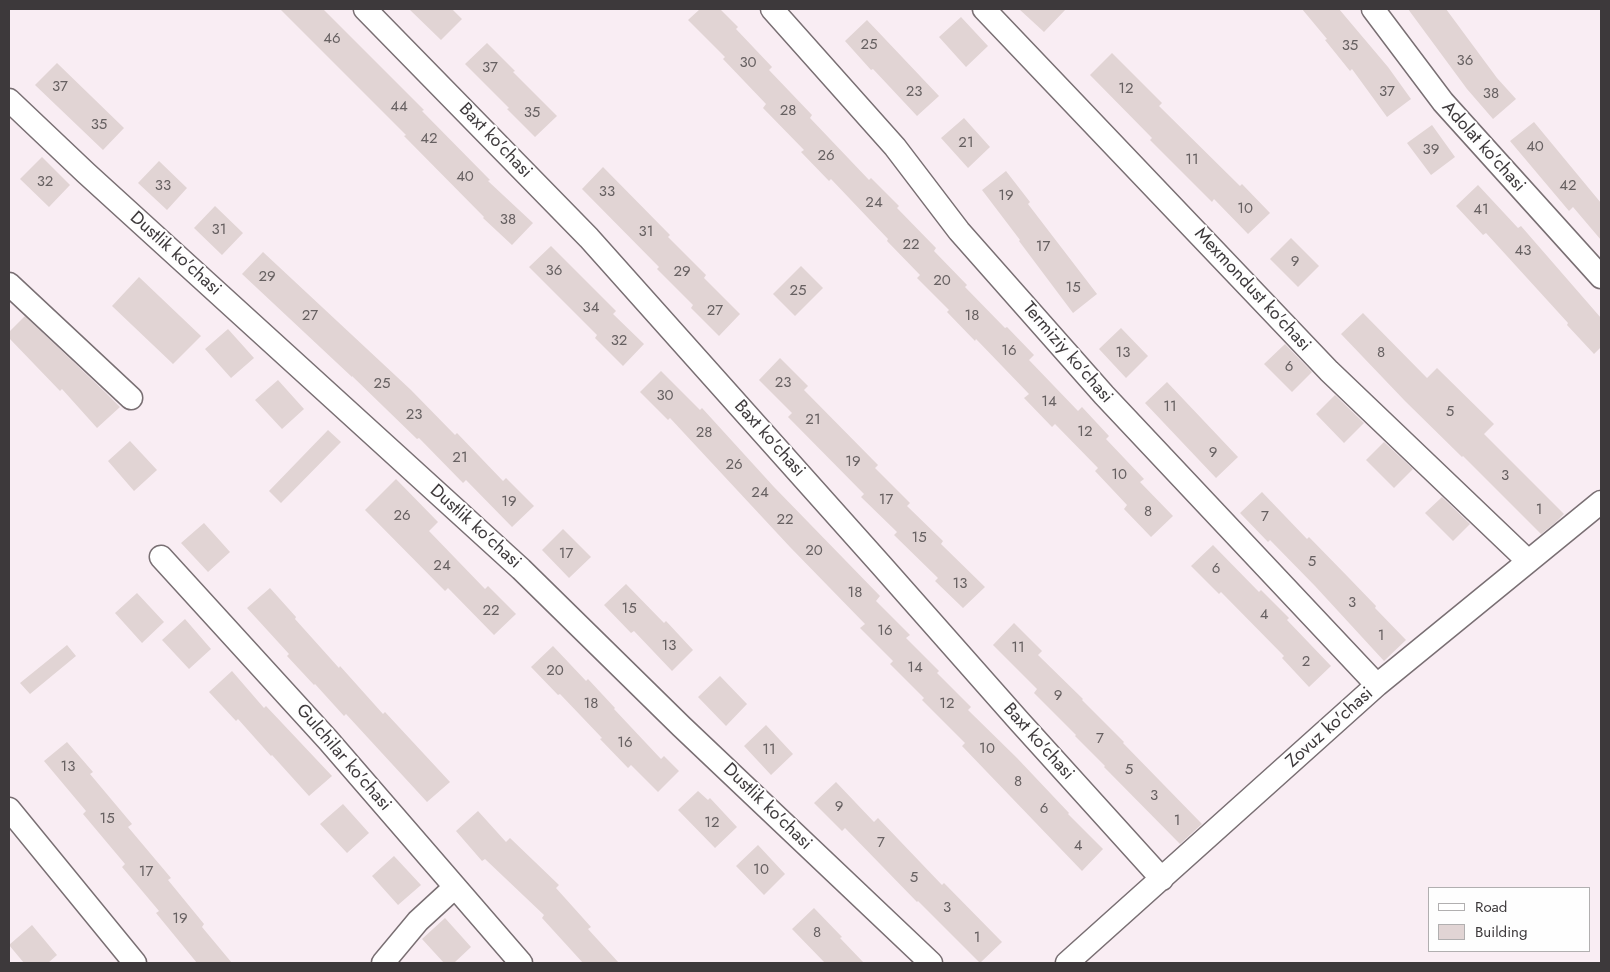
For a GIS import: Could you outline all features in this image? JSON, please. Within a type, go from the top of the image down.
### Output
[{"type":"street","name":"Baxt ko'chasi","points":[[365,9],[589,238],[1019,722],[1162,879]]},
{"type":"street","name":"Termiziy ko'chasi","points":[[772,9],[895,146],[960,231],[1104,395],[1377,685]]},
{"type":"street","name":"Mexmondust ko'chasi","points":[[984,9],[1329,371],[1528,561]]},
{"type":"street","name":"Adolat ko'chasi","points":[[1373,9],[1443,102],[1601,278]]},
{"type":"street","name":"Dustlik ko'chasi","points":[[9,100],[93,179],[521,569],[680,726],[931,963]]},
{"type":"street","points":[[9,284],[131,398]]},
{"type":"street","name":"Zovuz ko'chasi","points":[[1067,963],[1377,685],[1601,502]]},
{"type":"street","name":"Gulchilar ko'chasi","points":[[161,557],[328,740],[521,963]]},
{"type":"street","points":[[9,809],[135,963]]},
{"type":"street","points":[[383,963],[418,921],[455,887]]},
{"type":"building","points":[[280,9],[323,9],[424,110],[422,111],[490,180],[488,181],[533,223],[512,245],[483,218],[404,136],[406,135]]},
{"type":"building","points":[[409,9],[452,9],[462,19],[441,40]]},
{"type":"building","points":[[700,9],[720,9],[738,27],[736,29],[772,67],[769,70],[812,115],[810,118],[869,180],[871,178],[899,206],[897,208],[936,248],[934,251],[967,285],[965,287],[1034,355],[1029,360],[1078,411],[1082,407],[1109,436],[1106,439],[1144,479],[1140,482],[1173,516],[1151,537],[1124,509],[1127,505],[1095,471],[1098,468],[1055,424],[1052,427],[1024,398],[1029,394],[947,312],[949,310],[917,278],[920,275],[887,241],[888,239],[831,179],[829,181],[801,152],[804,150],[763,108],[766,104],[723,59],[725,57],[688,20]]},
{"type":"building","points":[[1019,9],[1066,9],[1044,32]]},
{"type":"building","points":[[1302,9],[1339,9],[1388,67],[1411,99],[1387,117],[1352,69],[1350,71]]},
{"type":"building","points":[[1408,9],[1446,9],[1497,78],[1516,99],[1493,119],[1467,89]]},
{"type":"building","points":[[961,17],[988,46],[966,67],[939,37]]},
{"type":"building","points":[[867,20],[939,96],[917,116],[845,41]]},
{"type":"building","points":[[487,43],[557,116],[535,137],[465,64]]},
{"type":"building","points":[[1112,53],[1162,103],[1159,106],[1270,213],[1248,234],[1214,199],[1212,202],[1150,140],[1152,138],[1090,75]]},
{"type":"building","points":[[57,63],[124,128],[103,150],[35,85]]},
{"type":"building","points":[[964,118],[990,147],[968,168],[941,138]]},
{"type":"building","points":[[1534,122],[1601,203],[1601,240],[1573,207],[1569,211],[1510,141]]},
{"type":"building","points":[[1432,125],[1455,157],[1431,175],[1407,143]]},
{"type":"building","points":[[42,157],[70,185],[49,207],[20,179]]},
{"type":"building","points":[[159,161],[187,188],[167,210],[138,183]]},
{"type":"building","points":[[603,167],[670,235],[668,237],[706,275],[704,278],[740,314],[719,336],[691,308],[693,305],[657,269],[659,267],[582,189]]},
{"type":"building","points":[[1006,171],[1030,202],[1028,204],[1097,294],[1073,313],[982,190]]},
{"type":"building","points":[[1478,185],[1518,228],[1521,226],[1601,318],[1601,347],[1594,354],[1486,233],[1483,235],[1456,206]]},
{"type":"building","points":[[215,206],[243,233],[222,255],[194,228]]},
{"type":"building","points":[[1291,238],[1319,266],[1298,287],[1270,259]]},
{"type":"building","points":[[551,246],[616,311],[613,314],[644,344],[623,366],[595,338],[597,335],[529,267]]},
{"type":"building","points":[[263,252],[411,390],[455,435],[457,433],[503,481],[506,478],[534,506],[512,527],[466,480],[463,483],[419,438],[417,439],[242,274]]},
{"type":"building","points":[[801,266],[823,288],[795,316],[773,294]]},
{"type":"building","points":[[139,277],[201,336],[173,364],[112,306]]},
{"type":"building","points":[[1363,313],[1427,378],[1437,368],[1494,424],[1484,434],[1564,514],[1555,523],[1541,534],[1405,401],[1341,334]]},
{"type":"building","points":[[25,316],[120,407],[97,428],[62,389],[60,391],[9,338],[9,332]]},
{"type":"building","points":[[1121,328],[1148,356],[1126,378],[1099,349]]},
{"type":"building","points":[[228,329],[254,358],[231,378],[205,349]]},
{"type":"building","points":[[1285,344],[1312,372],[1292,392],[1264,364]]},
{"type":"building","points":[[780,358],[808,386],[804,390],[878,465],[875,468],[910,503],[907,506],[943,541],[941,544],[985,587],[963,608],[935,581],[938,578],[894,535],[897,532],[861,497],[864,494],[788,417],[792,413],[759,380]]},
{"type":"building","points":[[661,371],[700,410],[702,408],[774,487],[880,596],[876,601],[910,635],[906,638],[939,671],[937,673],[971,707],[968,710],[1017,758],[1103,849],[1082,871],[962,746],[965,743],[922,700],[924,698],[890,664],[893,661],[860,628],[865,624],[790,547],[670,418],[668,420],[640,392]]},
{"type":"building","points":[[278,380],[304,409],[282,429],[255,400]]},
{"type":"building","points":[[1167,382],[1238,457],[1216,478],[1145,403]]},
{"type":"building","points":[[1335,395],[1364,423],[1344,443],[1316,414]]},
{"type":"building","points":[[328,430],[341,442],[281,503],[269,491]]},
{"type":"building","points":[[130,441],[157,470],[134,491],[108,461]]},
{"type":"building","points":[[1384,442],[1413,469],[1394,488],[1366,460]]},
{"type":"building","points":[[396,479],[438,522],[429,531],[485,589],[488,586],[516,614],[494,635],[448,588],[445,591],[365,510]]},
{"type":"building","points":[[1262,492],[1307,539],[1309,537],[1349,578],[1406,640],[1384,661],[1315,586],[1270,540],[1268,542],[1240,513]]},
{"type":"building","points":[[1442,497],[1470,524],[1453,541],[1425,513]]},
{"type":"building","points":[[204,523],[230,552],[208,572],[181,543]]},
{"type":"building","points":[[563,529],[591,557],[569,578],[542,550]]},
{"type":"building","points":[[1213,545],[1259,592],[1261,590],[1289,618],[1287,620],[1331,666],[1309,687],[1282,658],[1284,656],[1221,592],[1219,594],[1191,566]]},
{"type":"building","points":[[626,584],[664,623],[666,621],[693,650],[672,671],[634,631],[631,633],[604,605]]},
{"type":"building","points":[[270,588],[339,668],[340,666],[383,714],[385,712],[450,782],[427,802],[346,714],[344,716],[287,656],[289,654],[247,608]]},
{"type":"building","points":[[137,593],[164,622],[142,643],[115,613]]},
{"type":"building","points":[[185,619],[211,649],[189,669],[162,640]]},
{"type":"building","points":[[1014,623],[1042,651],[1038,655],[1083,699],[1202,824],[1180,844],[1034,693],[1037,689],[993,645]]},
{"type":"building","points":[[67,645],[76,656],[30,694],[20,683]]},
{"type":"building","points":[[553,646],[586,681],[588,679],[661,759],[664,756],[679,771],[658,792],[631,765],[628,768],[560,694],[558,695],[531,667]]},
{"type":"building","points":[[232,671],[264,708],[266,706],[332,776],[309,796],[238,719],[236,721],[209,692]]},
{"type":"building","points":[[720,676],[747,704],[726,726],[698,697]]},
{"type":"building","points":[[766,725],[793,754],[771,775],[744,746]]},
{"type":"building","points":[[67,742],[93,772],[90,774],[132,824],[128,827],[171,878],[168,880],[204,924],[202,927],[232,963],[197,963],[156,913],[159,911],[122,867],[125,864],[83,814],[86,811],[44,761]]},
{"type":"building","points":[[836,782],[874,822],[878,818],[942,885],[944,883],[1002,942],[980,963],[845,828],[842,831],[814,803]]},
{"type":"building","points":[[698,791],[708,800],[710,798],[737,827],[715,848],[678,810]]},
{"type":"building","points":[[343,804],[369,833],[347,853],[320,824]]},
{"type":"building","points":[[478,811],[506,842],[510,838],[559,885],[556,888],[591,927],[588,929],[619,963],[583,963],[542,918],[544,915],[485,859],[482,861],[456,831]]},
{"type":"building","points":[[758,845],[785,874],[764,895],[736,866]]},
{"type":"building","points":[[394,856],[421,885],[398,905],[372,876]]},
{"type":"building","points":[[814,908],[864,963],[825,963],[792,929]]},
{"type":"building","points":[[445,918],[471,947],[454,963],[444,963],[422,939]]},
{"type":"building","points":[[32,925],[57,955],[48,963],[24,963],[9,945]]}]
